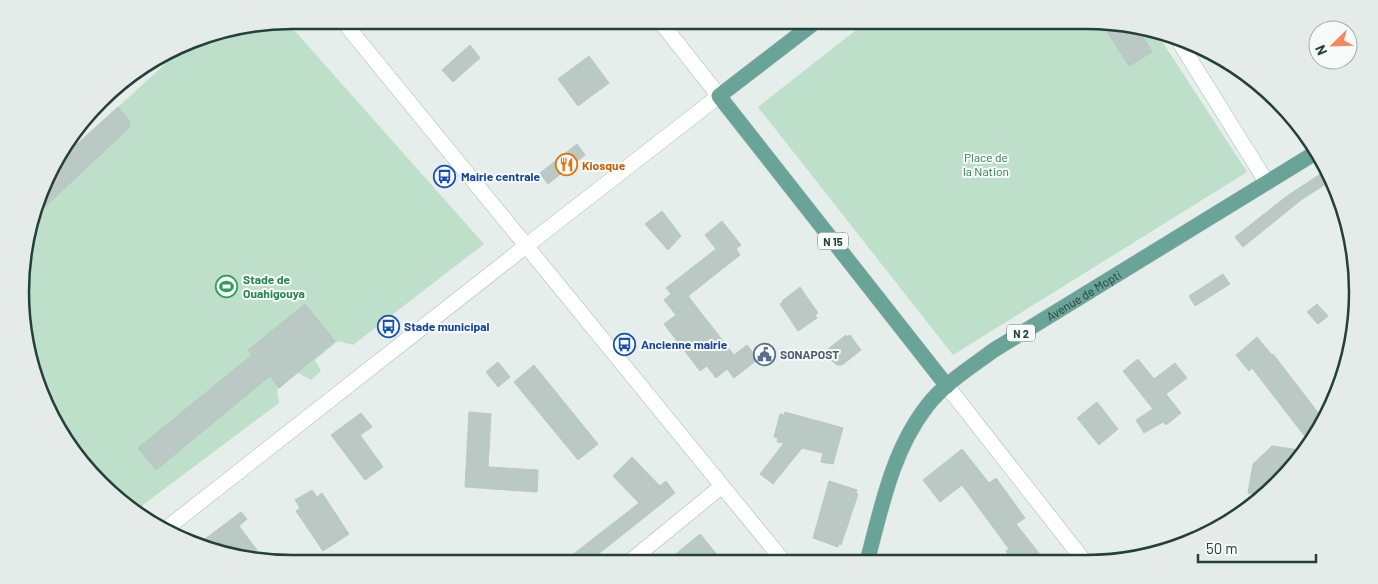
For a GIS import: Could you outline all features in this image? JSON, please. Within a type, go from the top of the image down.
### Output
[{"type":"main road","points":[[349,29],[778,555]]},
{"type":"main road","points":[[667,29],[719,96]]},
{"type":"main road","points":[[171,525],[806,29]]},
{"type":"main road","points":[[1183,47],[1268,183]]},
{"type":"main road","name":"N 15","points":[[719,96],[947,386]]},
{"type":"main road","name":"Avenue de Mopti","points":[[869,555],[888,482],[911,430],[927,406],[947,386],[994,350],[1311,155]]},
{"type":"main road","points":[[947,386],[1080,555]]},
{"type":"main road","points":[[638,555],[722,486]]},
{"type":"green space","name":"Stade de Ouahigouya","points":[[293,29],[484,244],[353,345],[338,341],[315,360],[321,371],[311,380],[298,373],[277,390],[279,403],[140,507],[118,490],[94,466],[73,438],[49,393],[34,343],[29,309],[29,275],[34,241],[49,191],[70,151],[171,58],[191,49],[224,38],[258,31]]},
{"type":"green space","name":"Place de la Nation","points":[[858,29],[1103,29],[1120,31],[1161,40],[1247,172],[953,355],[758,107]]},
{"type":"building","points":[[1106,29],[1142,35],[1152,52],[1129,66]]},
{"type":"building","points":[[470,45],[480,58],[453,82],[442,70]]},
{"type":"building","points":[[589,56],[609,83],[578,106],[558,79]]},
{"type":"building","points":[[118,107],[130,122],[128,123],[131,126],[42,209],[56,176],[70,151]]},
{"type":"building","points":[[577,144],[585,155],[548,184],[540,173]]},
{"type":"building","points":[[1321,174],[1326,184],[1301,200],[1243,247],[1235,237],[1287,196]]},
{"type":"building","points":[[662,211],[681,236],[668,250],[645,224]]},
{"type":"building","points":[[722,221],[741,245],[736,249],[740,255],[688,296],[734,355],[747,345],[758,359],[734,378],[727,369],[716,378],[707,366],[700,371],[664,324],[676,315],[664,300],[671,294],[666,288],[716,249],[705,235]]},
{"type":"building","points":[[1223,274],[1230,284],[1195,306],[1189,296]]},
{"type":"building","points":[[800,287],[818,313],[815,315],[817,318],[798,331],[780,304]]},
{"type":"building","points":[[305,304],[335,341],[279,388],[270,376],[156,470],[138,448],[252,355],[248,350]]},
{"type":"building","points":[[1317,304],[1328,316],[1318,324],[1307,312]]},
{"type":"building","points":[[846,335],[847,337],[850,335],[861,350],[842,365],[837,365],[826,356],[830,352],[828,349]]},
{"type":"building","points":[[1257,337],[1273,354],[1319,414],[1306,437],[1252,368],[1249,371],[1236,355]]},
{"type":"building","points":[[1138,359],[1154,379],[1175,363],[1187,378],[1166,394],[1181,413],[1166,425],[1163,422],[1144,433],[1136,420],[1153,409],[1123,371]]},
{"type":"building","points":[[498,362],[510,377],[498,387],[486,372]]},
{"type":"building","points":[[534,365],[598,444],[578,460],[514,382]]},
{"type":"building","points":[[1097,402],[1118,429],[1099,445],[1077,418]]},
{"type":"building","points":[[469,412],[491,414],[488,467],[538,470],[537,492],[465,487]]},
{"type":"building","points":[[785,412],[843,428],[833,464],[821,462],[823,453],[802,448],[773,484],[760,474],[784,443],[777,442],[778,438],[774,437],[780,414],[784,415]]},
{"type":"building","points":[[361,413],[372,427],[360,435],[383,467],[365,480],[331,435]]},
{"type":"building","points":[[1272,446],[1297,450],[1284,466],[1254,495],[1248,493],[1253,464]]},
{"type":"building","points":[[962,449],[989,483],[996,478],[1025,518],[1016,524],[1040,555],[1007,555],[1006,551],[1009,549],[962,485],[940,502],[923,480]]},
{"type":"building","points":[[632,457],[660,486],[666,481],[675,493],[597,555],[572,555],[639,503],[613,476]]},
{"type":"building","points":[[829,481],[857,490],[856,493],[858,494],[841,545],[839,544],[838,547],[813,538]]},
{"type":"building","points":[[312,490],[317,497],[322,493],[349,534],[323,551],[296,511],[300,508],[295,500]]},
{"type":"building","points":[[241,512],[247,519],[239,526],[257,550],[254,552],[241,550],[204,540]]},
{"type":"building","points":[[700,534],[717,555],[675,555]]},
{"type":"place","name":"Kiosque","points":[[566,165]]},
{"type":"place","name":"Mairie centrale","points":[[445,176]]},
{"type":"place","name":"Stade de Ouahigouya","points":[[227,286]]},
{"type":"place","name":"Stade municipal","points":[[388,326]]},
{"type":"place","name":"Ancienne mairie","points":[[625,344]]},
{"type":"place","name":"SONAPOST","points":[[764,354]]}]
